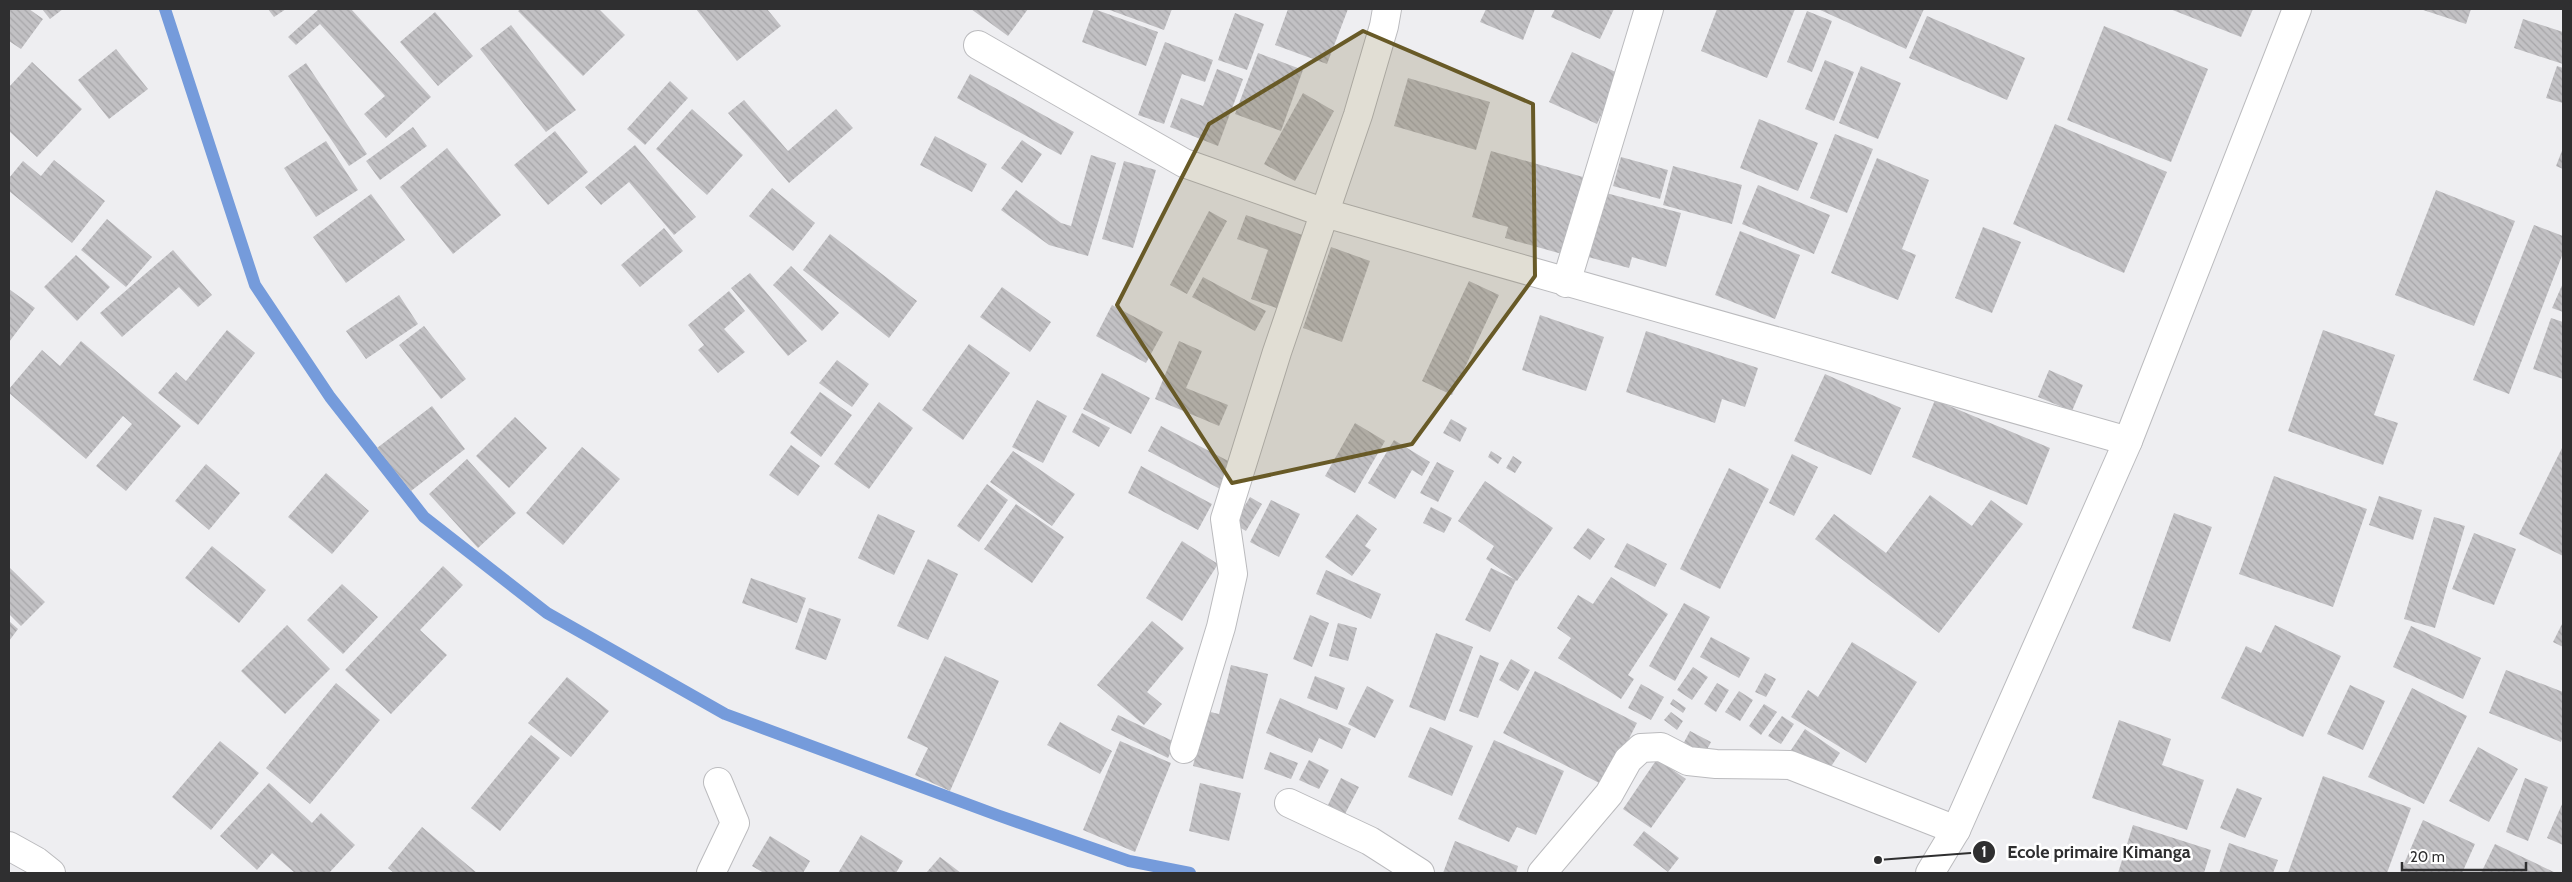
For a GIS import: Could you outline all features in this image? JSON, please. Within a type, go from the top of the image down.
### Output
[{"type":"street","points":[[1184,749],[1221,626],[1233,574],[1225,519],[1278,352],[1358,115],[1384,26],[1387,9]]},
{"type":"street","points":[[1566,283],[1648,9]]},
{"type":"street","points":[[1930,873],[1956,830],[2128,442],[2297,9]]},
{"type":"street","points":[[978,45],[1184,163],[1325,213],[2128,442]]},
{"type":"street","points":[[1542,873],[1609,794],[1628,760],[1641,748],[1661,747],[1688,761],[1716,764],[1790,765],[1956,830]]},
{"type":"street","points":[[711,873],[735,823],[718,782]]},
{"type":"street","points":[[1289,803],[1370,841],[1420,873]]},
{"type":"street","points":[[9,846],[36,861],[51,873]]},
{"type":"highlighted area","points":[[1363,31],[1533,104],[1535,276],[1412,444],[1232,483],[1117,305],[1209,124]]},
{"type":"building","points":[[9,9],[29,9],[43,19],[21,49],[9,41]]},
{"type":"building","points":[[42,9],[63,9],[50,19]]},
{"type":"building","points":[[268,9],[286,9],[274,17]]},
{"type":"building","points":[[319,9],[351,9],[431,97],[386,138],[364,114],[385,96],[320,24],[296,45],[288,37]]},
{"type":"building","points":[[521,9],[599,9],[625,35],[583,76],[518,11]]},
{"type":"building","points":[[696,9],[767,9],[781,26],[737,61]]},
{"type":"building","points":[[971,9],[1028,9],[1008,36]]},
{"type":"building","points":[[1094,9],[1158,32],[1146,66],[1082,42]]},
{"type":"building","points":[[1107,9],[1172,9],[1164,30]]},
{"type":"building","points":[[1288,9],[1348,9],[1327,64],[1275,45]]},
{"type":"building","points":[[1486,9],[1535,9],[1523,40],[1480,22]]},
{"type":"building","points":[[1555,9],[1614,9],[1600,39],[1551,17]]},
{"type":"building","points":[[1717,9],[1795,9],[1767,78],[1701,51]]},
{"type":"building","points":[[1818,9],[1924,9],[1906,49]]},
{"type":"building","points":[[2170,9],[2253,9],[2241,37]]},
{"type":"building","points":[[2420,9],[2471,9],[2466,24]]},
{"type":"building","points":[[1807,11],[1832,21],[1812,72],[1787,62]]},
{"type":"building","points":[[435,12],[473,56],[438,86],[400,42]]},
{"type":"building","points":[[1235,13],[1264,24],[1247,70],[1218,60]]},
{"type":"building","points":[[1927,16],[2025,58],[2007,100],[1909,58]]},
{"type":"building","points":[[2523,19],[2563,32],[2563,64],[2514,48]]},
{"type":"building","points":[[511,25],[576,110],[546,132],[480,49]]},
{"type":"building","points":[[2104,26],[2208,69],[2171,162],[2067,120]]},
{"type":"building","points":[[1165,42],[1213,60],[1205,82],[1182,74],[1164,124],[1138,115]]},
{"type":"building","points":[[116,49],[148,89],[109,119],[78,80]]},
{"type":"building","points":[[1572,52],[1620,74],[1597,124],[1549,102]]},
{"type":"building","points":[[1258,53],[1303,70],[1281,131],[1235,114]]},
{"type":"building","points":[[1825,60],[1854,72],[1834,121],[1805,109]]},
{"type":"building","points":[[32,62],[82,109],[37,157],[9,131],[9,87]]},
{"type":"building","points":[[306,63],[367,154],[349,166],[288,76]]},
{"type":"building","points":[[1861,66],[1901,83],[1878,139],[1839,123]]},
{"type":"building","points":[[2557,66],[2563,68],[2563,103],[2546,98]]},
{"type":"building","points":[[1217,69],[1243,79],[1218,146],[1170,127],[1181,98],[1203,106]]},
{"type":"building","points":[[970,74],[1074,132],[1061,155],[957,98]]},
{"type":"building","points":[[1408,78],[1490,102],[1476,150],[1394,126]]},
{"type":"building","points":[[670,81],[688,98],[645,145],[627,129]]},
{"type":"building","points":[[1303,93],[1334,111],[1295,181],[1264,164]]},
{"type":"building","points":[[744,100],[788,151],[836,109],[853,128],[789,183],[728,113]]},
{"type":"building","points":[[692,109],[743,155],[707,195],[656,149]]},
{"type":"building","points":[[1759,119],[1818,143],[1798,191],[1740,168]]},
{"type":"building","points":[[2055,124],[2167,172],[2124,273],[2013,224]]},
{"type":"building","points":[[413,127],[427,146],[380,180],[366,161]]},
{"type":"building","points":[[555,131],[588,172],[548,205],[514,165]]},
{"type":"building","points":[[1835,134],[1873,149],[1847,213],[1810,198]]},
{"type":"building","points":[[935,136],[987,164],[972,192],[920,165]]},
{"type":"building","points":[[1022,140],[1042,154],[1022,183],[1001,168]]},
{"type":"building","points":[[326,141],[358,190],[316,217],[284,168]]},
{"type":"building","points":[[635,145],[696,217],[674,235],[629,182],[601,205],[585,187]]},
{"type":"building","points":[[447,148],[501,215],[453,254],[400,187]]},
{"type":"building","points":[[2563,148],[2563,169],[2556,166]]},
{"type":"building","points":[[1491,151],[1583,177],[1562,254],[1505,238],[1508,227],[1472,217]]},
{"type":"building","points":[[1091,155],[1116,163],[1088,256],[1049,245],[1001,210],[1016,190],[1061,223],[1071,226]]},
{"type":"building","points":[[1621,157],[1668,170],[1660,199],[1613,186]]},
{"type":"building","points":[[1877,158],[1929,180],[1902,249],[1916,255],[1898,300],[1831,273]]},
{"type":"building","points":[[54,160],[105,201],[72,243],[9,191],[9,178],[23,161],[41,176]]},
{"type":"building","points":[[1124,161],[1156,170],[1133,248],[1102,239]]},
{"type":"building","points":[[1673,166],[1742,185],[1732,224],[1663,205]]},
{"type":"building","points":[[1758,185],[1830,215],[1814,254],[1742,224]]},
{"type":"building","points":[[772,188],[815,223],[793,251],[749,216]]},
{"type":"building","points":[[2436,190],[2515,221],[2474,326],[2395,295]]},
{"type":"building","points":[[1606,193],[1681,213],[1666,267],[1632,257],[1629,268],[1588,257]]},
{"type":"building","points":[[371,194],[405,240],[346,283],[313,237]]},
{"type":"building","points":[[1209,211],[1227,221],[1187,294],[1170,285]]},
{"type":"building","points":[[1246,215],[1308,237],[1282,310],[1251,299],[1268,250],[1237,239]]},
{"type":"building","points":[[107,219],[152,257],[126,287],[81,250]]},
{"type":"building","points":[[2534,225],[2563,236],[2563,253],[2509,394],[2473,380]]},
{"type":"building","points":[[1983,227],[2021,242],[1992,313],[1955,298]]},
{"type":"building","points":[[664,228],[683,251],[640,287],[621,265]]},
{"type":"building","points":[[1740,231],[1800,255],[1775,319],[1715,295]]},
{"type":"building","points":[[830,234],[917,301],[889,338],[803,270]]},
{"type":"building","points":[[1331,247],[1370,261],[1342,342],[1303,328]]},
{"type":"building","points":[[173,250],[212,295],[198,307],[179,287],[122,337],[100,313]]},
{"type":"building","points":[[76,255],[110,287],[77,321],[44,287]]},
{"type":"building","points":[[791,266],[839,313],[822,331],[773,285]]},
{"type":"building","points":[[750,273],[807,341],[788,356],[731,288]]},
{"type":"building","points":[[1203,277],[1266,311],[1255,331],[1192,297]]},
{"type":"building","points":[[1469,281],[1499,295],[1452,395],[1422,381]]},
{"type":"building","points":[[2563,283],[2563,312],[2552,308]]},
{"type":"building","points":[[1002,287],[1051,322],[1030,352],[980,317]]},
{"type":"building","points":[[9,289],[35,308],[9,342]]},
{"type":"building","points":[[729,291],[745,311],[724,329],[745,352],[718,373],[698,350],[704,345],[688,325]]},
{"type":"building","points":[[399,295],[418,324],[366,359],[346,331]]},
{"type":"building","points":[[1112,305],[1163,332],[1146,363],[1096,336]]},
{"type":"building","points":[[1540,315],[1604,337],[1586,391],[1522,370]]},
{"type":"building","points":[[2551,318],[2563,322],[2563,379],[2533,369]]},
{"type":"building","points":[[424,326],[466,379],[441,399],[399,345]]},
{"type":"building","points":[[227,330],[255,353],[198,425],[158,393],[176,372],[186,381]]},
{"type":"building","points":[[2323,330],[2395,355],[2374,415],[2398,423],[2383,465],[2288,431]]},
{"type":"building","points":[[1646,331],[1758,368],[1745,407],[1722,399],[1715,423],[1626,392]]},
{"type":"building","points":[[81,341],[181,426],[126,491],[96,466],[132,424],[123,416],[86,459],[9,393],[9,389],[42,350],[60,366]]},
{"type":"building","points":[[1179,341],[1202,351],[1186,388],[1228,405],[1219,426],[1155,399]]},
{"type":"building","points":[[969,344],[1010,373],[963,440],[922,410]]},
{"type":"building","points":[[837,360],[869,384],[852,407],[819,383]]},
{"type":"building","points":[[2049,370],[2083,385],[2072,411],[2038,397]]},
{"type":"building","points":[[1102,373],[1150,398],[1131,434],[1083,409]]},
{"type":"building","points":[[1825,374],[1901,408],[1871,475],[1794,441]]},
{"type":"building","points":[[820,392],[852,415],[821,457],[790,433]]},
{"type":"building","points":[[1037,400],[1067,416],[1043,463],[1012,447]]},
{"type":"building","points":[[1935,400],[2050,448],[2027,505],[1912,457]]},
{"type":"building","points":[[879,402],[913,428],[869,489],[834,464]]},
{"type":"building","points":[[432,406],[465,449],[411,491],[377,448]]},
{"type":"building","points":[[1082,413],[1110,428],[1099,447],[1072,432]]},
{"type":"building","points":[[515,417],[547,448],[509,488],[476,456]]},
{"type":"building","points":[[1451,419],[1467,428],[1460,442],[1443,433]]},
{"type":"building","points":[[1355,423],[1385,441],[1355,493],[1325,476]]},
{"type":"building","points":[[1161,426],[1236,465],[1222,490],[1148,451]]},
{"type":"building","points":[[1394,440],[1430,462],[1422,476],[1412,470],[1395,499],[1368,483]]},
{"type":"building","points":[[791,445],[820,466],[798,496],[769,475]]},
{"type":"building","points":[[2563,446],[2563,556],[2519,534]]},
{"type":"building","points":[[582,447],[620,479],[563,545],[526,513]]},
{"type":"building","points":[[1013,451],[1075,494],[1052,526],[990,482]]},
{"type":"building","points":[[1491,451],[1502,458],[1498,464],[1488,457]]},
{"type":"building","points":[[1792,454],[1818,467],[1794,516],[1769,503]]},
{"type":"building","points":[[1513,456],[1522,462],[1515,473],[1506,468]]},
{"type":"building","points":[[467,459],[516,513],[478,548],[429,494]]},
{"type":"building","points":[[1437,462],[1454,471],[1438,502],[1420,493]]},
{"type":"building","points":[[206,464],[240,493],[209,530],[175,501]]},
{"type":"building","points":[[1141,466],[1212,504],[1198,530],[1128,493]]},
{"type":"building","points":[[1729,468],[1769,489],[1720,589],[1680,569]]},
{"type":"building","points":[[326,473],[369,511],[332,554],[288,517]]},
{"type":"building","points":[[2274,476],[2367,509],[2333,607],[2239,574]]},
{"type":"building","points":[[1485,481],[1553,528],[1517,581],[1486,559],[1494,546],[1458,521]]},
{"type":"building","points":[[987,484],[1008,500],[979,542],[957,526]]},
{"type":"building","points":[[1930,495],[1972,526],[1991,500],[2023,524],[1939,633],[1815,539],[1834,514],[1886,553]]},
{"type":"building","points":[[2379,496],[2422,510],[2413,540],[2369,525]]},
{"type":"building","points":[[1250,497],[1262,504],[1246,531],[1234,524]]},
{"type":"building","points":[[1271,500],[1300,514],[1279,557],[1250,542]]},
{"type":"building","points":[[1016,504],[1064,537],[1032,583],[984,549]]},
{"type":"building","points":[[1431,507],[1452,518],[1444,533],[1423,523]]},
{"type":"building","points":[[2174,513],[2212,527],[2170,642],[2132,628]]},
{"type":"building","points":[[878,514],[915,531],[894,575],[858,558]]},
{"type":"building","points":[[1357,514],[1377,529],[1365,546],[1371,550],[1352,576],[1325,557]]},
{"type":"building","points":[[2434,517],[2465,526],[2435,628],[2404,619]]},
{"type":"building","points":[[1588,528],[1605,539],[1590,560],[1573,548]]},
{"type":"building","points":[[2474,533],[2516,549],[2494,605],[2452,589]]},
{"type":"building","points":[[1182,541],[1218,564],[1182,621],[1146,598]]},
{"type":"building","points":[[1627,543],[1667,564],[1655,587],[1614,567]]},
{"type":"building","points":[[212,546],[266,590],[239,623],[185,578]]},
{"type":"building","points":[[928,559],[958,574],[928,640],[897,626]]},
{"type":"building","points":[[443,566],[463,585],[420,630],[447,655],[391,714],[345,670]]},
{"type":"building","points":[[9,567],[45,602],[21,626],[9,614]]},
{"type":"building","points":[[1491,568],[1516,580],[1490,632],[1465,620]]},
{"type":"building","points":[[1326,570],[1381,594],[1371,619],[1316,594]]},
{"type":"building","points":[[1611,577],[1668,614],[1628,675],[1634,679],[1621,699],[1558,658],[1571,638],[1557,628],[1578,595],[1593,604]]},
{"type":"building","points":[[751,578],[806,598],[797,623],[742,603]]},
{"type":"building","points":[[342,584],[378,617],[343,654],[307,620]]},
{"type":"building","points":[[1684,603],[1710,617],[1675,681],[1649,666]]},
{"type":"building","points":[[809,608],[841,619],[826,660],[795,649]]},
{"type":"building","points":[[1310,615],[1329,623],[1312,667],[1293,659]]},
{"type":"building","points":[[9,621],[18,629],[9,641]]},
{"type":"building","points":[[1152,621],[1184,648],[1147,692],[1162,704],[1144,725],[1097,685]]},
{"type":"building","points":[[2563,622],[2563,647],[2553,642]]},
{"type":"building","points":[[1338,623],[1357,628],[1348,661],[1329,656]]},
{"type":"building","points":[[287,625],[330,669],[285,714],[241,671]]},
{"type":"building","points":[[2275,625],[2341,656],[2303,737],[2221,698],[2246,646],[2261,653]]},
{"type":"building","points":[[2411,626],[2481,658],[2463,699],[2393,667]]},
{"type":"building","points":[[1436,633],[1473,647],[1445,721],[1409,707]]},
{"type":"building","points":[[1711,637],[1750,658],[1739,678],[1700,657]]},
{"type":"building","points":[[1852,642],[1917,682],[1866,763],[1791,717],[1808,690],[1818,697]]},
{"type":"building","points":[[1480,655],[1499,663],[1478,718],[1459,711]]},
{"type":"building","points":[[945,656],[999,681],[950,791],[915,775],[928,748],[907,738]]},
{"type":"building","points":[[1511,659],[1530,670],[1518,691],[1499,680]]},
{"type":"building","points":[[1231,665],[1268,674],[1243,779],[1193,766],[1206,711],[1219,714]]},
{"type":"building","points":[[1693,667],[1708,677],[1692,700],[1677,690]]},
{"type":"building","points":[[2506,670],[2563,692],[2563,736],[2561,742],[2489,713]]},
{"type":"building","points":[[1535,671],[1637,723],[1605,786],[1503,733]]},
{"type":"building","points":[[1765,673],[1776,679],[1766,697],[1755,692]]},
{"type":"building","points":[[1315,676],[1345,688],[1337,710],[1307,698]]},
{"type":"building","points":[[567,677],[609,711],[571,757],[528,723]]},
{"type":"building","points":[[336,683],[380,720],[310,804],[266,768]]},
{"type":"building","points":[[1717,683],[1729,690],[1716,712],[1704,704]]},
{"type":"building","points":[[1641,684],[1664,697],[1651,720],[1628,708]]},
{"type":"building","points":[[2350,685],[2385,701],[2363,750],[2327,734]]},
{"type":"building","points":[[1367,686],[1394,700],[1375,738],[1348,724]]},
{"type":"building","points":[[2412,688],[2467,716],[2424,804],[2368,777]]},
{"type":"building","points":[[1739,691],[1753,700],[1740,721],[1725,712]]},
{"type":"building","points":[[1280,698],[1351,729],[1342,749],[1319,738],[1312,753],[1266,733]]},
{"type":"building","points":[[1673,699],[1686,708],[1683,713],[1670,704]]},
{"type":"building","points":[[1764,704],[1777,712],[1761,735],[1749,726]]},
{"type":"building","points":[[1671,712],[1683,721],[1677,730],[1664,720]]},
{"type":"building","points":[[1118,715],[1175,742],[1168,758],[1111,730]]},
{"type":"building","points":[[1782,716],[1794,724],[1781,744],[1768,736]]},
{"type":"building","points":[[2119,720],[2171,739],[2162,765],[2204,780],[2187,830],[2092,798]]},
{"type":"building","points":[[1060,722],[1112,751],[1100,774],[1047,745]]},
{"type":"building","points":[[1430,727],[1473,746],[1452,796],[1408,777]]},
{"type":"building","points":[[1805,729],[1840,753],[1826,774],[1791,750]]},
{"type":"building","points":[[1690,731],[1711,742],[1702,759],[1681,748]]},
{"type":"building","points":[[531,735],[560,758],[500,831],[471,808]]},
{"type":"building","points":[[1494,740],[1564,771],[1536,835],[1517,827],[1509,842],[1458,819]]},
{"type":"building","points":[[220,741],[259,773],[211,830],[172,797]]},
{"type":"building","points":[[1120,741],[1171,763],[1135,852],[1083,830]]},
{"type":"building","points":[[2478,747],[2518,769],[2489,822],[2449,801]]},
{"type":"building","points":[[1270,752],[1298,763],[1291,779],[1264,769]]},
{"type":"building","points":[[1657,759],[1686,779],[1651,828],[1623,809]]},
{"type":"building","points":[[1309,760],[1329,770],[1319,789],[1299,780]]},
{"type":"building","points":[[2323,776],[2411,808],[2387,873],[2288,873]]},
{"type":"building","points":[[1341,778],[1359,787],[1345,814],[1328,805]]},
{"type":"building","points":[[2525,778],[2548,787],[2528,841],[2506,832]]},
{"type":"building","points":[[269,783],[312,823],[321,813],[355,845],[329,873],[295,873],[272,853],[257,870],[220,836]]},
{"type":"building","points":[[1200,783],[1241,793],[1229,841],[1189,831]]},
{"type":"building","points":[[2237,788],[2262,798],[2245,838],[2220,828]]},
{"type":"building","points":[[2563,802],[2563,845],[2547,838]]},
{"type":"building","points":[[2423,820],[2475,844],[2462,873],[2400,873]]},
{"type":"building","points":[[2133,825],[2211,850],[2204,873],[2118,873]]},
{"type":"building","points":[[422,827],[477,873],[394,873],[388,868]]},
{"type":"building","points":[[1644,831],[1679,858],[1668,872],[1633,845]]},
{"type":"building","points":[[861,835],[903,861],[896,873],[838,873]]},
{"type":"building","points":[[770,836],[810,861],[803,873],[764,873],[752,866]]},
{"type":"building","points":[[1455,841],[1518,866],[1516,873],[1443,873]]},
{"type":"building","points":[[2229,843],[2278,860],[2273,873],[2219,873]]},
{"type":"building","points":[[2495,844],[2556,873],[2481,873]]},
{"type":"building","points":[[940,857],[961,873],[926,873]]},
{"type":"waterway","points":[[165,9],[255,285],[330,397],[424,517],[547,613],[725,714],[997,815],[1129,861],[1190,873]]},
{"type":"place","name":"Ecole primaire Kimanga","points":[[1878,860]]}]
